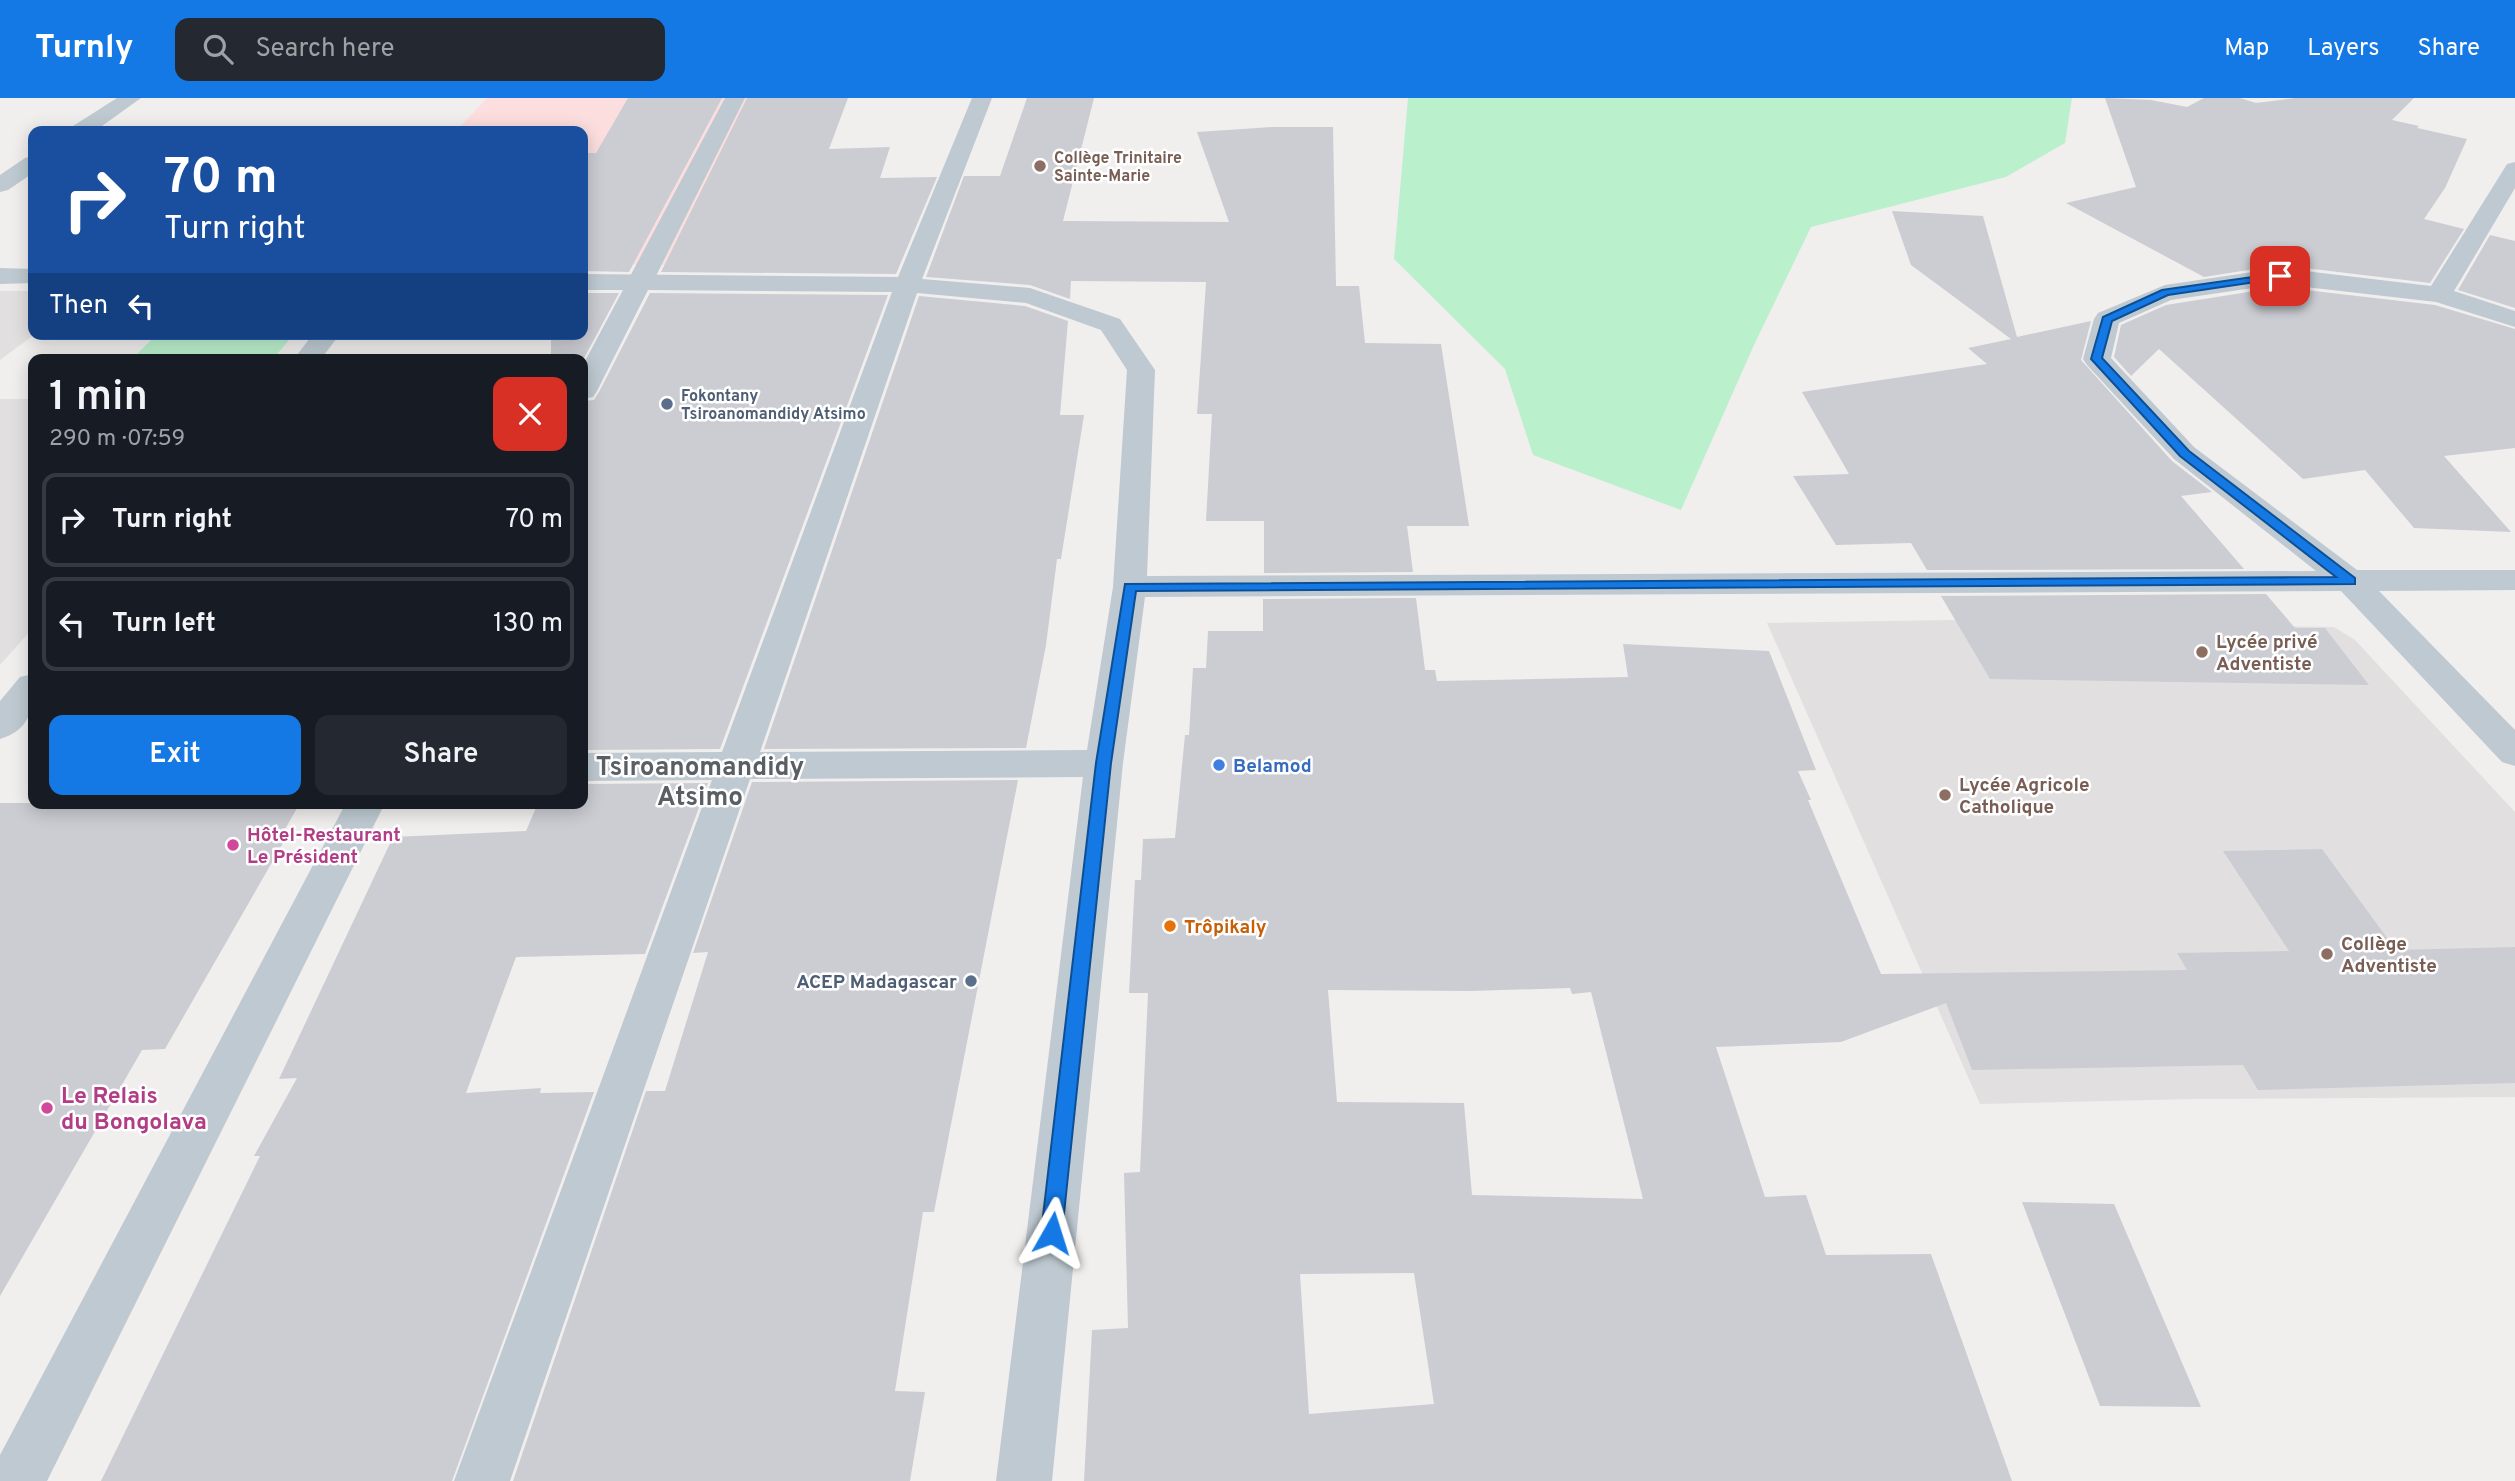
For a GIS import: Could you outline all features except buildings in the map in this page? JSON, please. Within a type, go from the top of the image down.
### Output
[{"type":"street","points":[[89,126],[131,98]]},
{"type":"street","points":[[588,381],[735,98]]},
{"type":"street","points":[[482,1481],[907,285],[982,98]]},
{"type":"street","points":[[0,185],[28,166]]},
{"type":"street","points":[[2439,295],[2515,169]]},
{"type":"street","points":[[0,276],[28,276]]},
{"type":"street","points":[[2515,318],[2439,295],[2280,276],[2165,293],[2107,319],[2097,359],[2184,453],[2350,581],[2515,754]]},
{"type":"street","points":[[588,282],[907,285],[1030,296],[1111,325],[1141,370],[1129,587],[1104,763],[1024,1481]]},
{"type":"street","points":[[311,354],[322,340]]},
{"type":"street","points":[[1129,587],[2515,580]]},
{"type":"street","points":[[0,726],[28,692]]},
{"type":"street","points":[[588,767],[1104,763]]},
{"type":"street","points":[[17,1481],[363,809]]},
{"type":"shaded area","points":[[487,98],[759,98],[679,265],[588,264],[588,126],[461,126]]},
{"type":"shaded area","points":[[0,291],[28,291],[28,339],[0,360]]},
{"type":"shaded area","points":[[0,399],[28,399],[28,634],[0,665]]},
{"type":"shaded area","name":"Collège Adventiste","points":[[1949,620],[2334,627],[2355,640],[2515,812],[2515,1097],[2193,1099],[1980,1104],[1767,623]]},
{"type":"green space","points":[[1408,98],[2072,98],[2065,143],[2006,177],[1811,227],[1754,345],[1681,510],[1533,455],[1505,369],[1394,259]]},
{"type":"green space","points":[[151,340],[289,340],[277,354],[137,354]]},
{"type":"place","name":"Collège Trinitaire Sainte-Marie","points":[[1040,166]]},
{"type":"place","name":"Fokontany Tsiroanomandidy Atsimo","points":[[667,404]]},
{"type":"place","name":"Lycée privé Adventiste","points":[[2202,652]]},
{"type":"place","name":"Belamod","points":[[1219,765]]},
{"type":"place","name":"Lycée Agricole Catholique","points":[[1945,795]]},
{"type":"place","name":"Hôtel-Restaurant Le Président","points":[[233,845]]},
{"type":"place","name":"Trôpikaly","points":[[1170,926]]},
{"type":"place","name":"Collège Adventiste","points":[[2327,954]]},
{"type":"place","name":"ACEP Madagascar","points":[[971,981]]},
{"type":"place","name":"Le Relais du Bongolava","points":[[47,1108]]},
{"type":"district","name":"Tsiroanomandidy Atsimo","points":[[700,781]]},
{"type":"route","points":[[1052,1233],[1104,763],[1129,587],[2350,581],[2184,453],[2097,359],[2107,319],[2165,293],[2280,276]]}]
